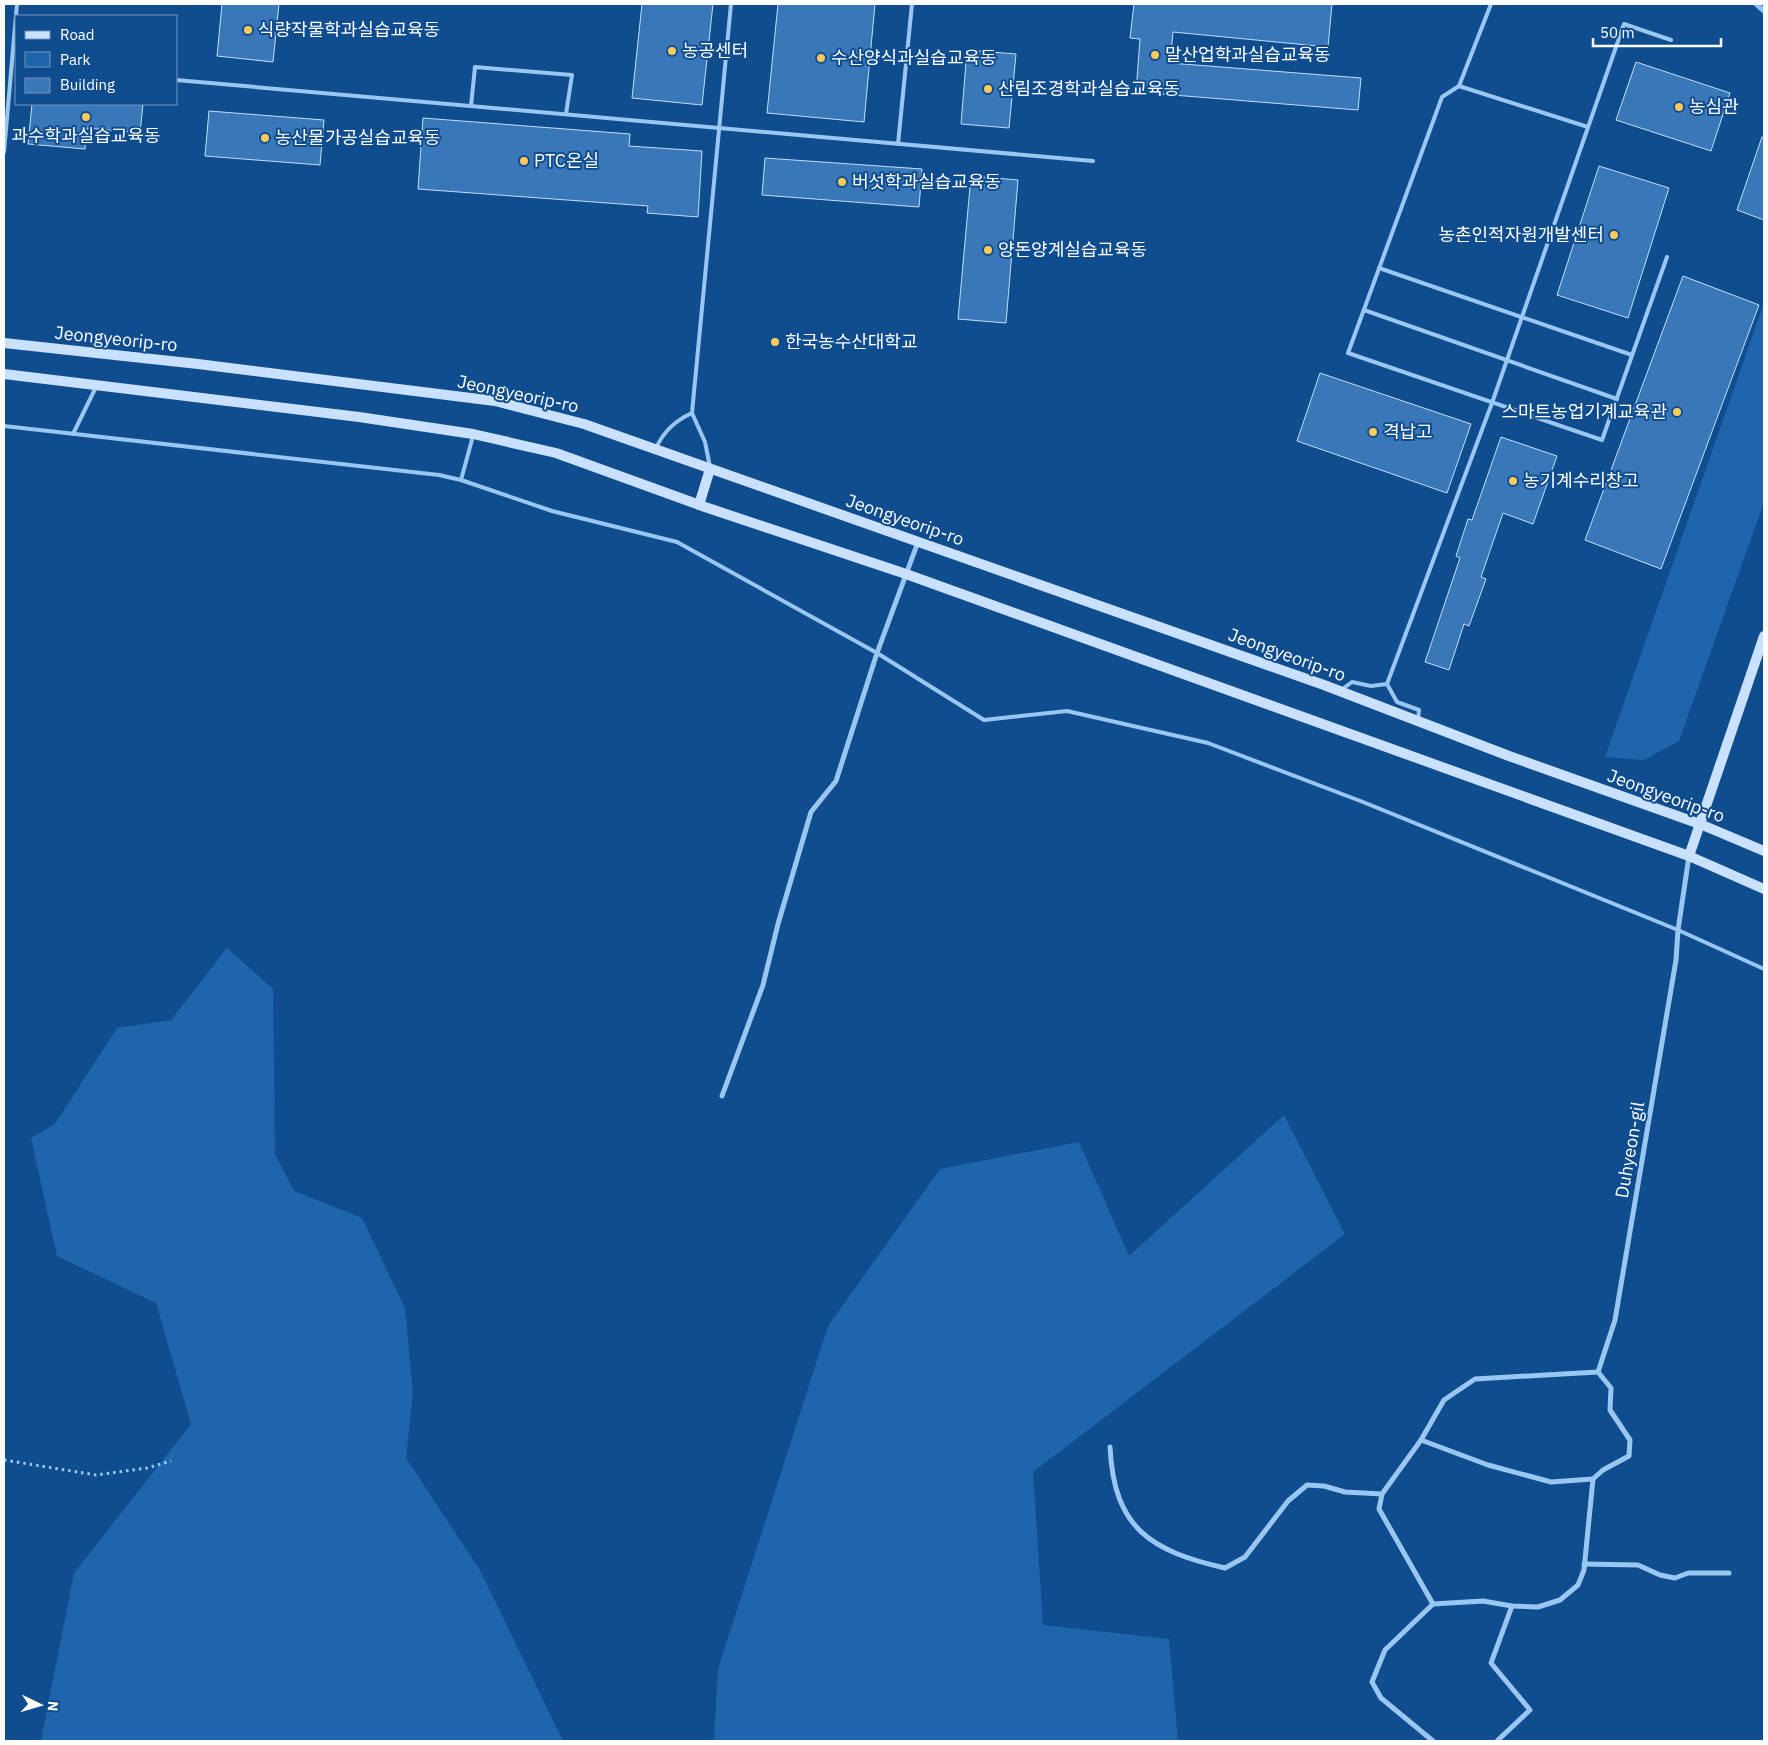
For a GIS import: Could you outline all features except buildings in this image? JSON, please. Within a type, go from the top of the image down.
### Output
[{"type":"street","name":"Jeongyeorip-ro","points":[[4,343],[217,366],[495,401],[584,424],[1340,691],[1700,824],[1764,851]]},
{"type":"street","points":[[4,374],[360,417],[473,434],[556,452],[699,504],[906,574],[1690,856],[1764,889]]},
{"type":"street","points":[[699,504],[710,469]]},
{"type":"street","points":[[722,1096],[763,985],[778,924],[812,812],[836,781],[877,653],[918,542]]},
{"type":"street","points":[[1690,856],[1764,636]]},
{"type":"street","name":"Duhyeon-gil","points":[[1598,1372],[1615,1320],[1676,960],[1678,930],[1690,856]]},
{"type":"street","points":[[1421,1440],[1488,1466],[1551,1482],[1593,1479],[1603,1470],[1629,1456],[1630,1440],[1610,1410],[1611,1388],[1598,1372],[1475,1379],[1444,1400],[1421,1440],[1382,1494],[1379,1510],[1432,1604]]},
{"type":"street","points":[[1110,1447],[1111,1473],[1122,1506],[1138,1531],[1157,1545],[1190,1560],[1225,1568],[1245,1557],[1288,1501],[1307,1485],[1324,1486],[1345,1492],[1382,1494]]},
{"type":"street","points":[[1433,1741],[1380,1698],[1372,1682],[1385,1650],[1432,1604],[1483,1601],[1512,1606],[1538,1607],[1560,1600],[1578,1585],[1584,1564],[1593,1479]]},
{"type":"street","points":[[1584,1564],[1638,1565],[1660,1575],[1675,1578],[1688,1573],[1728,1573]]},
{"type":"street","points":[[1497,1741],[1530,1710],[1491,1663],[1512,1606]]},
{"type":"lane","points":[[710,469],[705,442],[692,413],[731,4]]},
{"type":"lane","points":[[898,144],[912,4]]},
{"type":"lane","points":[[1491,4],[1459,86],[1442,97],[1348,354],[1602,440],[1667,257]]},
{"type":"lane","points":[[1418,721],[1419,710],[1397,702],[1387,684],[1492,403],[1624,24],[1671,40]]},
{"type":"lane","points":[[4,152],[15,45]]},
{"type":"lane","points":[[471,106],[474,67],[572,75],[566,114]]},
{"type":"lane","points":[[178,80],[1093,161]]},
{"type":"lane","points":[[1459,86],[1588,127]]},
{"type":"lane","points":[[1379,268],[1632,355]]},
{"type":"lane","points":[[1364,310],[1617,398]]},
{"type":"lane","points":[[73,434],[97,385]]},
{"type":"lane","points":[[655,450],[663,433],[680,419],[692,413]]},
{"type":"lane","points":[[4,426],[439,475],[460,480],[552,511],[677,542],[877,653],[984,720],[1067,710],[1208,744],[1364,802],[1678,930],[1764,970]]},
{"type":"lane","points":[[460,480],[473,434]]},
{"type":"lane","points":[[1340,691],[1352,682],[1371,686],[1387,684]]},
{"type":"path","points":[[4,1460],[96,1475],[147,1468],[171,1461]]},
{"type":"green space","points":[[1764,303],[1764,502],[1679,741],[1644,760],[1605,757]]},
{"type":"green space","points":[[227,948],[273,989],[275,1154],[294,1191],[362,1218],[405,1308],[413,1393],[406,1458],[480,1570],[563,1741],[41,1741],[74,1573],[191,1424],[156,1303],[57,1256],[31,1138],[55,1124],[117,1028],[171,1020]]},
{"type":"green space","points":[[1284,1115],[1345,1234],[1033,1472],[1043,1625],[1169,1639],[1178,1741],[714,1741],[718,1669],[828,1326],[940,1169],[1079,1142],[1129,1256]]},
{"type":"waterway","points":[[1756,4],[1764,11]]},
{"type":"place","name":"식량작물학과실습교육동","points":[[248,30]]},
{"type":"place","name":"농공센터","points":[[672,51]]},
{"type":"place","name":"말산업학과실습교육동","points":[[1155,55]]},
{"type":"place","name":"수산양식과실습교육동","points":[[821,58]]},
{"type":"place","name":"산림조경학과실습교육동","points":[[988,89]]},
{"type":"place","name":"농심관","points":[[1679,107]]},
{"type":"place","name":"과수학과실습교육동","points":[[86,117]]},
{"type":"place","name":"농산물가공실습교육동","points":[[265,138]]},
{"type":"place","name":"PTC온실","points":[[524,161]]},
{"type":"place","name":"버섯학과실습교육동","points":[[842,182]]},
{"type":"place","name":"농촌인적자원개발센터","points":[[1614,235]]},
{"type":"place","name":"양돈양계실습교육동","points":[[988,250]]},
{"type":"place","name":"한국농수산대학교","points":[[775,342]]},
{"type":"place","name":"스마트농업기계교육관","points":[[1677,412]]},
{"type":"place","name":"격납고","points":[[1373,432]]},
{"type":"place","name":"농기계수리창고","points":[[1513,481]]}]
